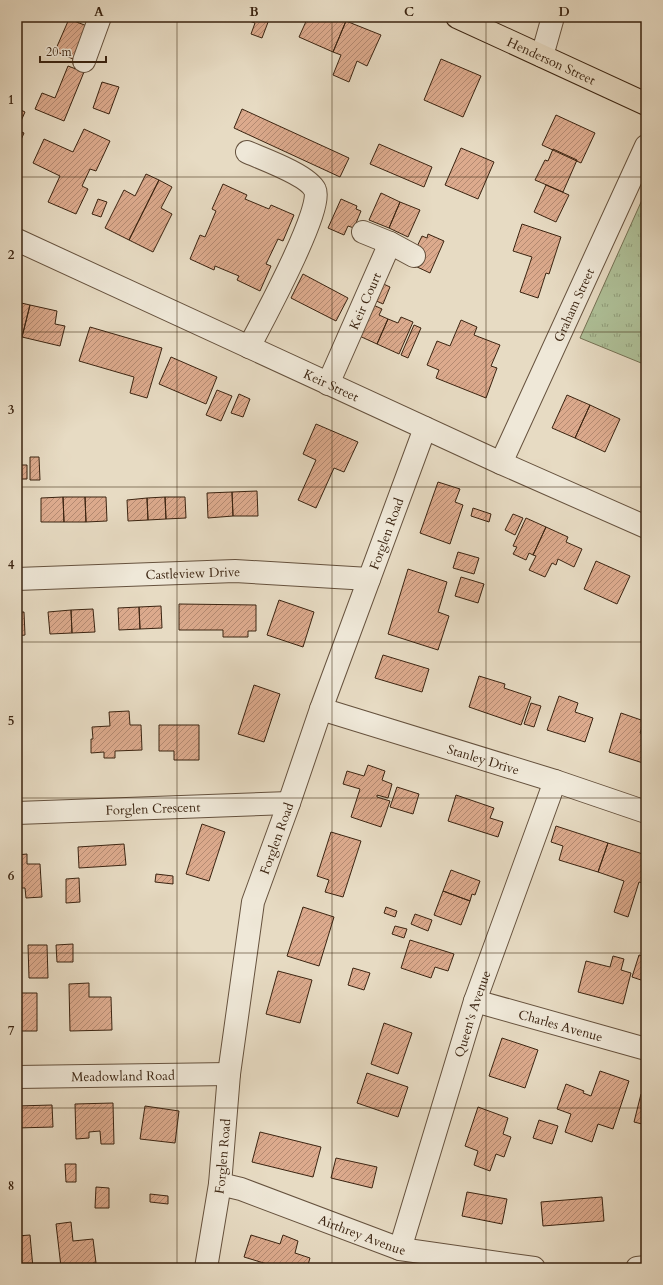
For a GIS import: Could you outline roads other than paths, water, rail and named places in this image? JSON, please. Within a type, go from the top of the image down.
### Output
[{"type":"main road","name":"Henderson Street","points":[[457,17],[646,104]]},
{"type":"street","points":[[84,61],[100,17]]},
{"type":"street","points":[[542,56],[553,17]]},
{"type":"street","name":"Graham Street","points":[[501,463],[646,146]]},
{"type":"street","points":[[246,152],[301,177],[310,183],[316,192],[316,203],[308,226],[272,302],[248,347]]},
{"type":"street","points":[[363,232],[390,243],[414,256]]},
{"type":"street","name":"Keir Street","points":[[17,240],[424,428],[646,527]]},
{"type":"street","name":"Keir Court","points":[[328,384],[390,243]]},
{"type":"street","name":"Forglen Road","points":[[206,1268],[220,1184],[229,1074],[254,902],[321,709],[424,428]]},
{"type":"street","name":"Castleview Drive","points":[[17,579],[235,571],[369,579]]},
{"type":"street","name":"Stanley Drive","points":[[321,709],[555,781],[646,812]]},
{"type":"street","name":"Queen's Avenue","points":[[400,1249],[475,1002],[555,781]]},
{"type":"street","name":"Forglen Crescent","points":[[17,813],[289,803]]},
{"type":"street","name":"Charles Avenue","points":[[475,1002],[646,1049]]},
{"type":"street","name":"Meadowland Road","points":[[17,1077],[229,1074]]},
{"type":"street","name":"Airthrey Avenue","points":[[220,1184],[241,1189],[400,1249],[534,1268]]},
{"type":"street","points":[[637,1268],[646,1267]]}]
